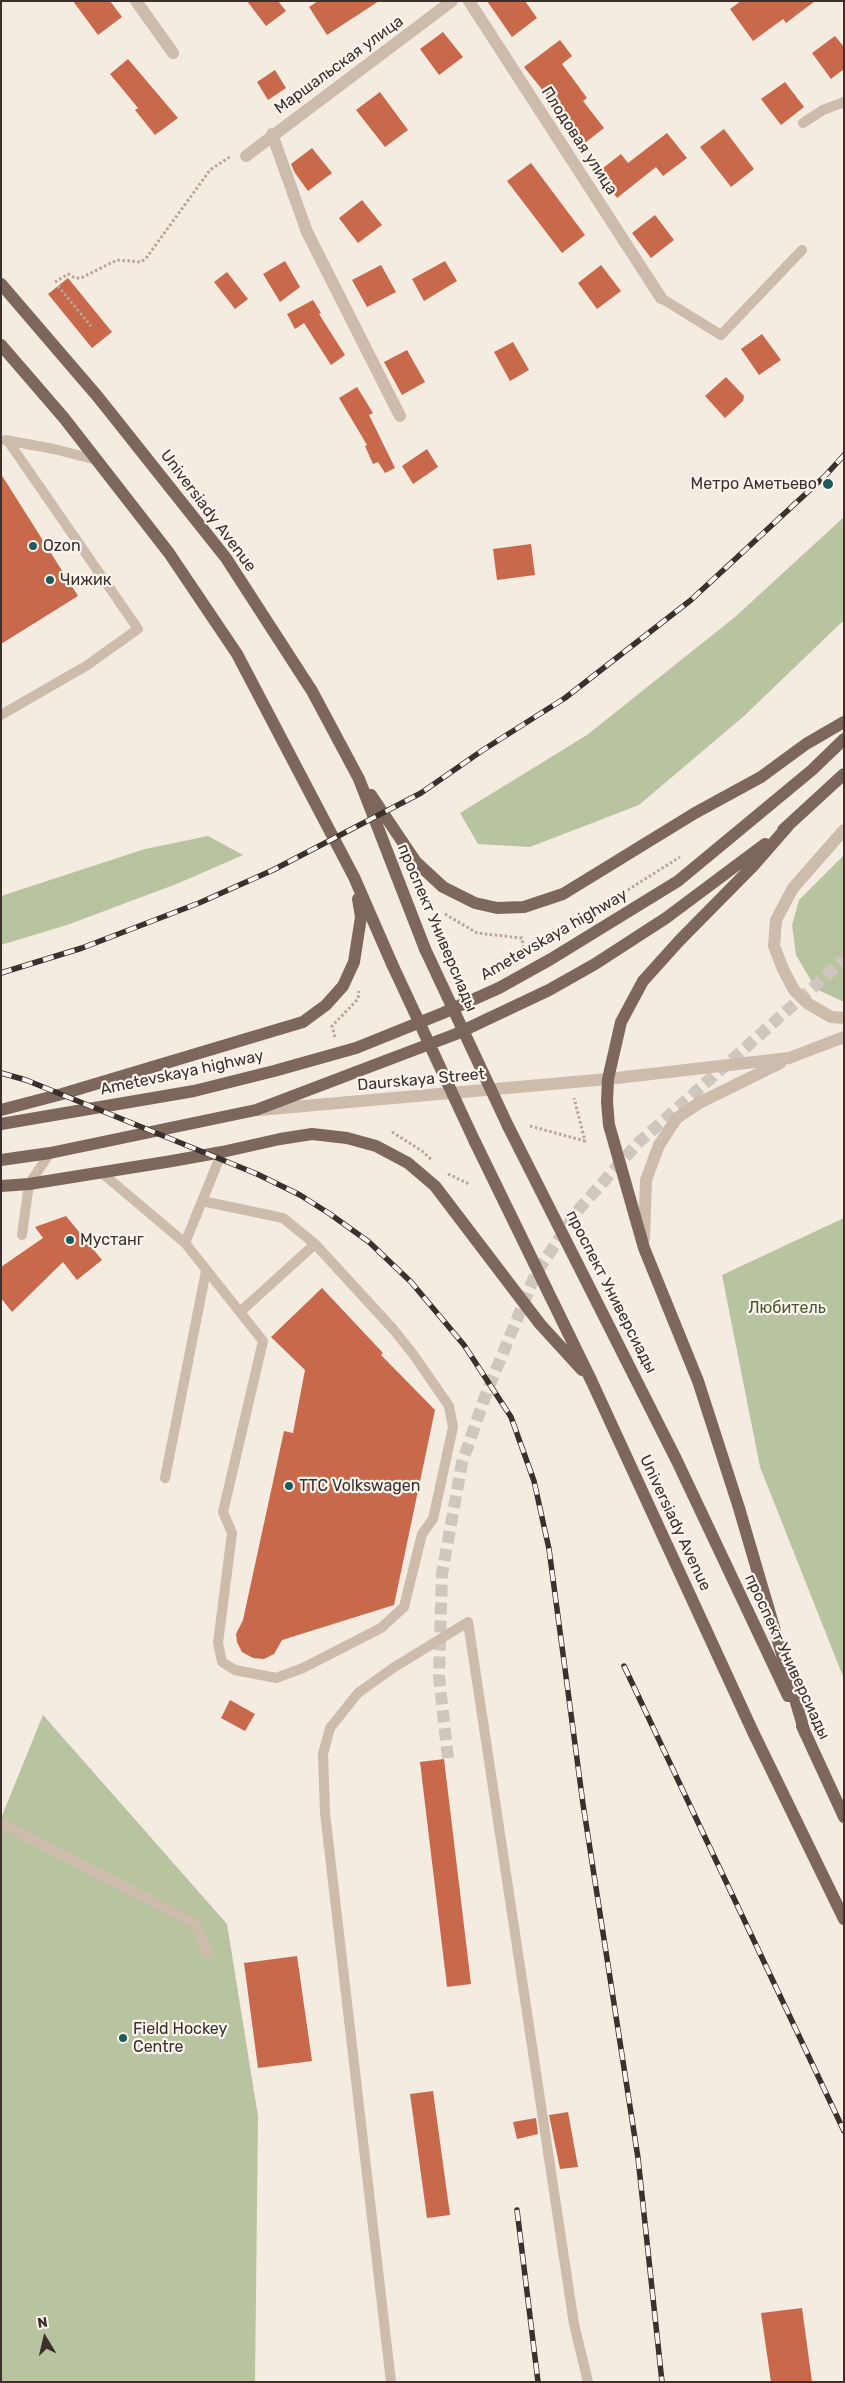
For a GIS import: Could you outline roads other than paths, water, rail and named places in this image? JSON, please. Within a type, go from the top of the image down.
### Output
[{"type":"main road","name":"Universiady Avenue","points":[[1,284],[98,397],[226,558],[312,692],[359,779]]},
{"type":"main road","points":[[1,345],[97,460],[169,553],[237,654],[354,877],[361,917],[354,962],[343,986],[326,1005],[303,1022],[62,1094],[1,1110]]},
{"type":"main road","points":[[359,779],[416,862],[443,887],[475,903],[497,908],[524,907],[563,894],[695,813],[761,777],[806,744],[844,722]]},
{"type":"main road","name":"Ametevskaya highway","points":[[1,1124],[194,1091],[274,1071],[356,1048],[459,1006],[498,988],[551,959],[678,881],[812,770],[844,739]]},
{"type":"main road","points":[[256,1110],[456,1034],[548,990],[595,964],[666,918],[788,826],[844,774]]},
{"type":"main road","name":"проспект Универсиады","points":[[359,779],[425,949],[508,1126],[673,1453],[844,1816]]},
{"type":"main road","points":[[788,826],[753,866],[680,940],[643,982],[621,1022],[608,1079],[609,1125],[644,1248],[698,1381],[740,1508],[805,1733]]},
{"type":"main road","name":"Universiady Avenue","points":[[354,877],[392,964],[475,1142],[592,1382],[752,1732],[844,1919]]},
{"type":"main road","name":"Daurskaya Street","points":[[1,1160],[50,1153],[256,1110]]},
{"type":"main road","points":[[1,1186],[29,1184],[222,1152],[312,1134],[346,1138],[376,1146],[408,1163],[435,1186],[540,1324],[592,1382]]},
{"type":"street","points":[[136,1],[173,53]]},
{"type":"street","name":"Маршальская улица","points":[[246,156],[272,134],[452,1]]},
{"type":"street","name":"Плодовая улица","points":[[469,1],[661,298]]},
{"type":"street","points":[[272,134],[307,232],[400,416]]},
{"type":"street","points":[[844,830],[794,888],[776,920],[774,946],[794,990],[807,1003],[831,1017],[844,1018]]},
{"type":"street","name":"Daurskaya Street","points":[[256,1110],[608,1079],[789,1058],[844,1037]]},
{"type":"street","points":[[644,1248],[643,1218],[646,1180],[659,1145],[677,1118],[699,1103],[789,1058]]},
{"type":"lane","points":[[803,123],[823,110],[844,102]]},
{"type":"lane","points":[[661,298],[721,335],[802,250]]},
{"type":"lane","points":[[4,440],[54,449],[97,460]]},
{"type":"lane","points":[[1,715],[86,666],[138,628],[4,440]]},
{"type":"lane","points":[[185,1244],[222,1152]]},
{"type":"lane","points":[[22,1235],[29,1184],[50,1153]]},
{"type":"lane","points":[[102,1172],[185,1244],[263,1341],[223,1512],[232,1533],[218,1643],[222,1662],[235,1670],[276,1678],[303,1668],[381,1628],[404,1606],[422,1534],[433,1519],[453,1427],[449,1406],[413,1354],[393,1329],[315,1244],[283,1218],[202,1201]]},
{"type":"lane","points":[[240,1312],[315,1244]]},
{"type":"lane","points":[[165,1478],[206,1271]]},
{"type":"lane","points":[[391,2382],[325,1813],[323,1754],[330,1728],[358,1692],[392,1668],[468,1622],[574,2324],[588,2382]]},
{"type":"lane","points":[[1,1823],[196,1924],[207,1952]]},
{"type":"tunnel","points":[[448,1758],[439,1677],[442,1574],[462,1463],[486,1394],[536,1273],[580,1208],[638,1143],[844,960]]},
{"type":"railway","points":[[1,973],[82,948],[199,903],[273,870],[421,793],[483,750],[565,698],[691,600],[825,476],[844,455]]},
{"type":"railway","points":[[1,1073],[26,1080],[257,1174],[300,1195],[330,1214],[369,1242],[411,1282],[464,1345],[511,1417],[534,1481],[549,1549],[583,1804],[638,2158],[662,2382]]},
{"type":"railway","points":[[624,1666],[844,2131]]},
{"type":"railway","points":[[517,2210],[538,2382]]},
{"type":"place","name":"Метро Аметьево","points":[[828,484]]},
{"type":"place","name":"Ozon","points":[[33,546]]},
{"type":"place","name":"Чижик","points":[[50,580]]},
{"type":"place","name":"Мустанг","points":[[70,1240]]},
{"type":"place","name":"ТТС Volkswagen","points":[[289,1486]]},
{"type":"place","name":"Field Hockey Centre","points":[[123,2038]]},
{"type":"park label","name":"Любитель","points":[[787,1308]]}]
